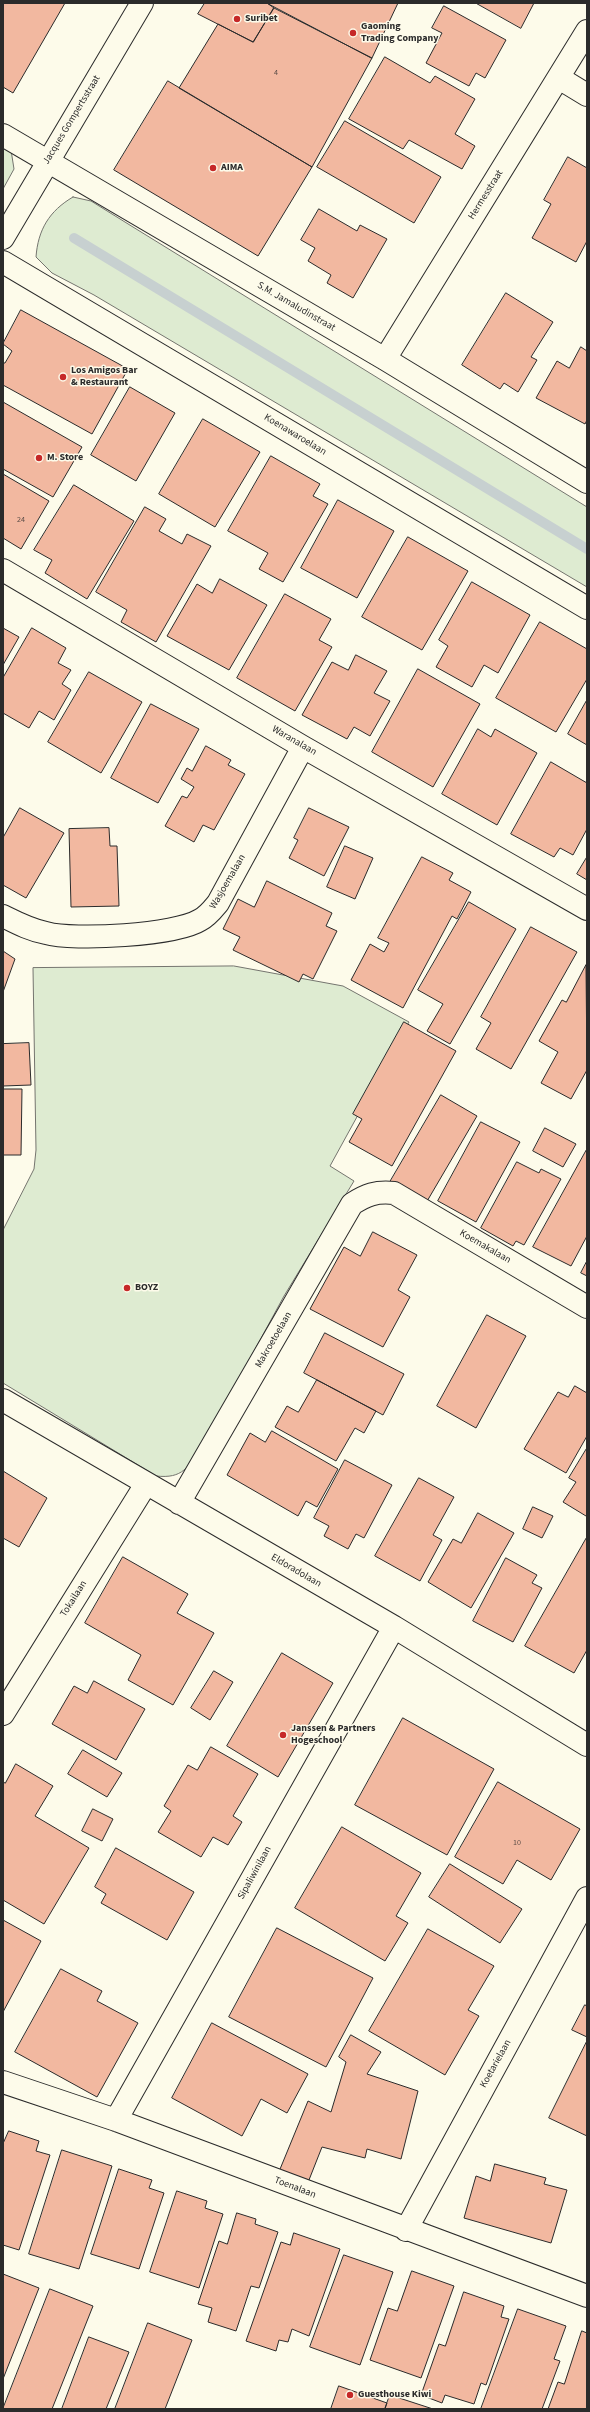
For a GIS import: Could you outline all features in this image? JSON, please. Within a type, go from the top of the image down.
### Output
[{"type":"street","name":"Jacques Gompertsstraat","points":[[3,238],[142,3]]},
{"type":"street","name":"Hermesstraat","points":[[385,359],[587,31]]},
{"type":"street","points":[[559,78],[587,95]]},
{"type":"street","name":"S.M. Jamaludinstraat","points":[[3,135],[385,359],[587,482]]},
{"type":"street","name":"Koenawaroelaan","points":[[3,262],[587,608]]},
{"type":"street","name":"Waranalaan","points":[[3,570],[303,747],[587,909]]},
{"type":"street","name":"Wasjoemalaan","points":[[3,916],[25,927],[61,936],[114,935],[165,930],[200,921],[218,903],[303,747]]},
{"type":"street","name":"Koemakalaan","points":[[381,1192],[394,1193],[587,1307]]},
{"type":"street","name":"Makroetoelaan","points":[[179,1503],[352,1204],[367,1195],[381,1192]]},
{"type":"street","name":"Eldoradolaan","points":[[3,1400],[394,1627],[587,1745]]},
{"type":"street","name":"Tokailaan","points":[[3,1714],[146,1484]]},
{"type":"street","name":"Sipaliwinilaan","points":[[116,2120],[394,1627]]},
{"type":"street","name":"Koetarielaan","points":[[406,2230],[587,1898]]},
{"type":"street","name":"Toenalaan","points":[[3,2082],[116,2120],[406,2230],[587,2296]]},
{"type":"green space","points":[[3,146],[11,150],[14,169],[3,189]]},
{"type":"green space","points":[[73,197],[91,201],[587,507],[587,587],[94,295],[52,273],[36,257],[39,238],[51,215],[57,208]]},
{"type":"green space","points":[[234,966],[343,986],[409,1022],[330,1166],[354,1181],[284,1296],[202,1447],[184,1470],[173,1476],[156,1476],[3,1383],[3,1230],[34,1169],[36,1150],[33,968]]},
{"type":"building","points":[[3,3],[65,3],[13,93],[3,87]]},
{"type":"building","name":"Suribet","points":[[205,3],[267,3],[274,8],[253,42],[198,14]]},
{"type":"building","name":"Gaoming Trading Company","points":[[267,3],[398,3],[372,58]]},
{"type":"building","points":[[476,3],[534,3],[521,28]]},
{"type":"building","points":[[444,6],[506,40],[485,78],[476,73],[469,86],[426,63],[442,33],[432,28]]},
{"type":"building","points":[[274,8],[372,58],[312,167],[179,88],[218,24],[253,42]]},
{"type":"building","points":[[385,57],[430,83],[435,76],[475,99],[455,134],[475,146],[462,169],[409,140],[403,149],[349,119]]},
{"type":"building","name":"AIMA","points":[[168,81],[312,167],[258,256],[114,170]]},
{"type":"building","points":[[345,121],[441,177],[414,223],[317,167]]},
{"type":"building","points":[[568,157],[587,168],[587,241],[576,262],[532,238],[551,204],[544,200]]},
{"type":"building","points":[[319,209],[357,231],[360,225],[387,239],[353,298],[327,283],[331,275],[308,261],[315,248],[301,240]]},
{"type":"building","points":[[506,293],[553,322],[531,357],[537,360],[518,392],[504,383],[500,389],[462,365]]},
{"type":"building","name":"Los Amigos Bar & Restaurant","points":[[21,310],[128,369],[92,434],[3,385],[3,363],[5,363],[12,351],[3,344]]},
{"type":"building","points":[[581,347],[587,351],[587,420],[585,424],[536,398],[557,361],[569,368]]},
{"type":"building","points":[[130,387],[175,413],[136,481],[91,455]]},
{"type":"building","name":"M. Store","points":[[3,402],[82,447],[53,497],[3,469]]},
{"type":"building","points":[[203,419],[260,452],[215,527],[159,494]]},
{"type":"building","points":[[271,456],[320,484],[313,496],[328,504],[283,582],[259,569],[268,553],[228,531]]},
{"type":"building","points":[[3,474],[49,501],[21,549],[3,538]]},
{"type":"building","points":[[74,485],[134,521],[87,599],[45,573],[52,560],[34,550]]},
{"type":"building","points":[[338,500],[394,531],[357,598],[301,568]]},
{"type":"building","points":[[145,507],[166,519],[159,531],[182,544],[187,534],[211,546],[156,642],[121,622],[127,610],[96,592]]},
{"type":"building","points":[[408,537],[468,571],[422,650],[362,617]]},
{"type":"building","points":[[220,579],[267,605],[229,670],[167,636],[197,584],[212,593]]},
{"type":"building","points":[[472,582],[530,615],[498,673],[484,665],[472,687],[436,667],[448,646],[439,640]]},
{"type":"building","points":[[285,594],[331,619],[319,640],[332,647],[295,711],[237,678]]},
{"type":"building","points":[[540,622],[587,649],[587,679],[556,732],[496,698]]},
{"type":"building","points":[[3,628],[19,637],[3,665]]},
{"type":"building","points":[[32,628],[66,648],[58,663],[71,670],[62,684],[71,690],[54,720],[39,711],[29,728],[3,713],[3,678]]},
{"type":"building","points":[[356,655],[387,671],[374,693],[390,701],[370,736],[354,727],[347,739],[302,715],[332,662],[348,670]]},
{"type":"building","points":[[418,669],[480,704],[433,787],[372,752]]},
{"type":"building","points":[[89,672],[142,702],[101,773],[48,742]]},
{"type":"building","points":[[587,700],[587,745],[568,734]]},
{"type":"building","points":[[151,704],[199,729],[158,803],[111,778]]},
{"type":"building","points":[[478,729],[491,737],[495,729],[537,753],[497,825],[442,794]]},
{"type":"building","points":[[206,746],[231,760],[228,765],[245,774],[214,830],[203,825],[194,842],[165,826],[182,796],[187,798],[194,787],[181,779],[187,768],[192,771]]},
{"type":"building","points":[[551,762],[587,783],[587,829],[573,855],[560,848],[554,857],[511,834]]},
{"type":"building","points":[[20,808],[64,833],[26,898],[3,885],[3,838]]},
{"type":"building","points":[[309,808],[349,827],[324,876],[289,858],[298,840],[294,838]]},
{"type":"building","points":[[109,828],[110,846],[117,846],[119,906],[71,907],[69,829]]},
{"type":"building","points":[[345,846],[373,858],[355,899],[327,887]]},
{"type":"building","points":[[422,857],[453,873],[449,880],[471,892],[457,919],[452,916],[403,1008],[351,980],[370,944],[384,952],[389,943],[378,938]]},
{"type":"building","points":[[587,857],[587,880],[577,874]]},
{"type":"building","points":[[267,881],[332,913],[326,926],[337,931],[313,979],[303,974],[299,982],[233,950],[240,937],[223,929],[238,899],[254,907]]},
{"type":"building","points":[[469,902],[516,929],[450,1044],[427,1031],[443,1004],[418,990]]},
{"type":"building","points":[[531,927],[577,952],[511,1069],[476,1049],[491,1023],[481,1017]]},
{"type":"building","points":[[3,951],[15,959],[3,992]]},
{"type":"building","points":[[586,965],[587,1070],[571,1099],[541,1083],[558,1052],[539,1041],[562,1000],[566,1002]]},
{"type":"building","points":[[404,1022],[456,1051],[392,1166],[349,1142],[362,1119],[353,1114]]},
{"type":"building","points":[[29,1043],[31,1085],[3,1086],[3,1044]]},
{"type":"building","points":[[3,1089],[22,1089],[21,1155],[3,1155]]},
{"type":"building","points":[[441,1095],[477,1116],[426,1203],[390,1182]]},
{"type":"building","points":[[481,1122],[520,1142],[476,1222],[438,1201]]},
{"type":"building","points":[[545,1128],[576,1144],[563,1167],[533,1151]]},
{"type":"building","points":[[587,1149],[587,1236],[571,1266],[533,1247]]},
{"type":"building","points":[[517,1162],[539,1173],[541,1169],[561,1179],[524,1245],[516,1241],[513,1246],[481,1228]]},
{"type":"building","points":[[373,1232],[417,1255],[398,1290],[410,1297],[383,1347],[310,1309],[344,1247],[360,1256]]},
{"type":"building","points":[[587,1261],[587,1276],[581,1273]]},
{"type":"building","points":[[487,1315],[526,1336],[476,1428],[437,1406]]},
{"type":"building","points":[[325,1333],[404,1374],[383,1415],[304,1373]]},
{"type":"building","points":[[317,1380],[376,1411],[364,1433],[355,1428],[336,1461],[275,1427],[287,1406],[298,1412]]},
{"type":"building","points":[[575,1386],[587,1393],[587,1436],[566,1473],[524,1449],[558,1392],[568,1397]]},
{"type":"building","points":[[272,1431],[338,1469],[317,1507],[306,1501],[298,1516],[227,1475],[250,1433],[265,1442]]},
{"type":"building","points":[[587,1448],[586,1516],[563,1502],[576,1482],[569,1478]]},
{"type":"building","points":[[345,1460],[392,1485],[364,1538],[356,1534],[348,1549],[324,1536],[329,1526],[314,1518]]},
{"type":"building","points":[[3,1471],[47,1498],[19,1547],[3,1538]]},
{"type":"building","points":[[419,1478],[454,1497],[433,1535],[442,1540],[420,1581],[375,1556]]},
{"type":"building","points":[[533,1507],[553,1516],[542,1538],[523,1529]]},
{"type":"building","points":[[478,1513],[514,1533],[471,1608],[428,1582],[453,1539],[461,1543]]},
{"type":"building","points":[[587,1537],[587,1650],[574,1673],[525,1646]]},
{"type":"building","points":[[123,1557],[188,1594],[177,1613],[214,1633],[173,1705],[128,1680],[141,1655],[85,1623]]},
{"type":"building","points":[[506,1558],[537,1575],[532,1583],[542,1588],[513,1642],[473,1621]]},
{"type":"building","points":[[282,1653],[333,1683],[278,1777],[227,1746]]},
{"type":"building","points":[[214,1671],[233,1682],[210,1720],[191,1708]]},
{"type":"building","points":[[94,1681],[145,1709],[116,1760],[52,1724],[74,1686],[87,1693]]},
{"type":"building","points":[[403,1718],[494,1769],[447,1855],[355,1805]]},
{"type":"building","points":[[211,1747],[258,1774],[233,1816],[242,1822],[228,1845],[213,1837],[201,1857],[158,1832],[171,1811],[164,1806],[188,1765],[197,1770]]},
{"type":"building","points":[[83,1750],[122,1773],[107,1797],[68,1774]]},
{"type":"building","points":[[16,1764],[53,1786],[35,1816],[89,1848],[44,1924],[3,1900],[3,1782],[5,1783]]},
{"type":"building","points":[[498,1782],[580,1829],[551,1880],[517,1860],[503,1884],[455,1857]]},
{"type":"building","points":[[93,1809],[113,1819],[102,1841],[82,1831]]},
{"type":"building","points":[[342,1827],[421,1873],[396,1916],[408,1923],[385,1961],[295,1908]]},
{"type":"building","points":[[116,1848],[194,1892],[167,1940],[101,1903],[106,1894],[95,1887]]},
{"type":"building","points":[[450,1864],[522,1909],[500,1943],[429,1897]]},
{"type":"building","points":[[3,1920],[41,1941],[3,2012]]},
{"type":"building","points":[[277,1928],[373,1978],[326,2067],[229,2017]]},
{"type":"building","points":[[428,1929],[494,1966],[468,2010],[479,2016],[445,2075],[369,2031]]},
{"type":"building","points":[[61,1969],[102,1991],[97,2001],[138,2023],[97,2097],[15,2052]]},
{"type":"building","points":[[585,2005],[587,2006],[587,2037],[572,2030]]},
{"type":"building","points":[[212,2023],[308,2074],[287,2113],[261,2099],[242,2136],[172,2098]]},
{"type":"building","points":[[351,2035],[381,2052],[367,2074],[418,2091],[401,2159],[367,2149],[365,2158],[322,2147],[307,2185],[278,2174],[308,2101],[331,2112],[346,2062],[339,2057]]},
{"type":"building","points":[[587,2041],[587,2136],[549,2118]]},
{"type":"building","points":[[9,2131],[39,2141],[36,2151],[50,2155],[19,2250],[3,2245],[3,2144]]},
{"type":"building","points":[[62,2150],[112,2166],[79,2269],[29,2254]]},
{"type":"building","points":[[495,2164],[546,2178],[544,2184],[567,2190],[551,2243],[464,2218],[476,2176],[490,2181]]},
{"type":"building","points":[[119,2169],[152,2180],[149,2188],[164,2193],[139,2269],[91,2254]]},
{"type":"building","points":[[177,2191],[207,2201],[205,2208],[223,2214],[199,2288],[150,2272]]},
{"type":"building","points":[[237,2213],[256,2219],[255,2224],[278,2232],[259,2288],[251,2286],[236,2331],[208,2322],[212,2308],[198,2304],[219,2241],[227,2244]]},
{"type":"building","points":[[294,2233],[340,2249],[309,2336],[292,2329],[288,2342],[279,2340],[276,2351],[246,2341],[281,2242],[290,2245]]},
{"type":"building","points":[[344,2255],[393,2272],[360,2365],[310,2347]]},
{"type":"building","points":[[412,2271],[454,2286],[421,2378],[370,2360],[388,2308],[397,2311]]},
{"type":"building","points":[[3,2274],[39,2288],[3,2379]]},
{"type":"building","points":[[50,2289],[93,2306],[52,2409],[3,2409]]},
{"type":"building","points":[[464,2292],[504,2306],[501,2317],[509,2319],[486,2385],[481,2383],[474,2404],[445,2395],[442,2403],[421,2395],[439,2344],[445,2346]]},
{"type":"building","points":[[518,2309],[566,2326],[554,2359],[560,2361],[542,2409],[481,2409]]},
{"type":"building","points":[[148,2323],[192,2340],[165,2409],[115,2409]]},
{"type":"building","points":[[582,2331],[587,2333],[587,2409],[548,2409],[558,2382],[564,2384]]},
{"type":"building","points":[[89,2337],[129,2352],[106,2409],[62,2409]]},
{"type":"building","name":"Guesthouse Kiwi","points":[[339,2386],[387,2403],[385,2409],[331,2409]]},
{"type":"building","points":[[390,2395],[433,2409],[385,2409]]},
{"type":"waterway","points":[[74,238],[587,549]]},
{"type":"place","name":"Suribet","points":[[237,19]]},
{"type":"place","name":"Gaoming Trading Company","points":[[353,33]]},
{"type":"place","name":"AIMA","points":[[213,168]]},
{"type":"place","name":"Los Amigos Bar & Restaurant","points":[[63,377]]},
{"type":"place","name":"M. Store","points":[[39,458]]},
{"type":"place","name":"BOYZ","points":[[127,1288]]},
{"type":"place","name":"Janssen & Partners Hogeschool","points":[[283,1735]]},
{"type":"place","name":"Guesthouse Kiwi","points":[[350,2395]]}]
